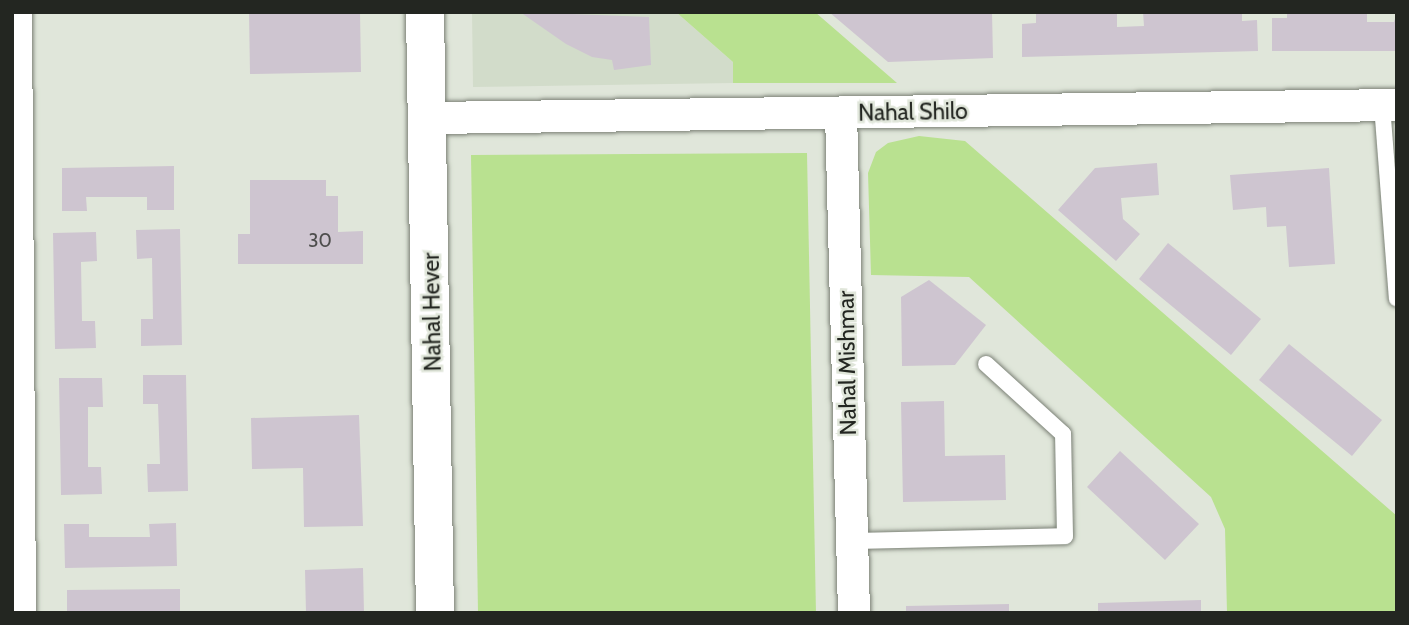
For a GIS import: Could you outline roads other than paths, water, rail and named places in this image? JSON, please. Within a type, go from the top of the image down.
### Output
[{"type":"street","points":[[16,12],[15,404],[20,613]]},
{"type":"street","name":"Nahal Hever","points":[[425,12],[430,118],[435,613]]},
{"type":"street","name":"Nahal Shilo","points":[[430,118],[1390,105]]},
{"type":"street","name":"Nahal Mishmar","points":[[841,113],[854,613]]},
{"type":"lane","points":[[1390,105],[1397,298]]},
{"type":"lane","points":[[852,541],[1065,536],[1063,434],[986,364]]}]
